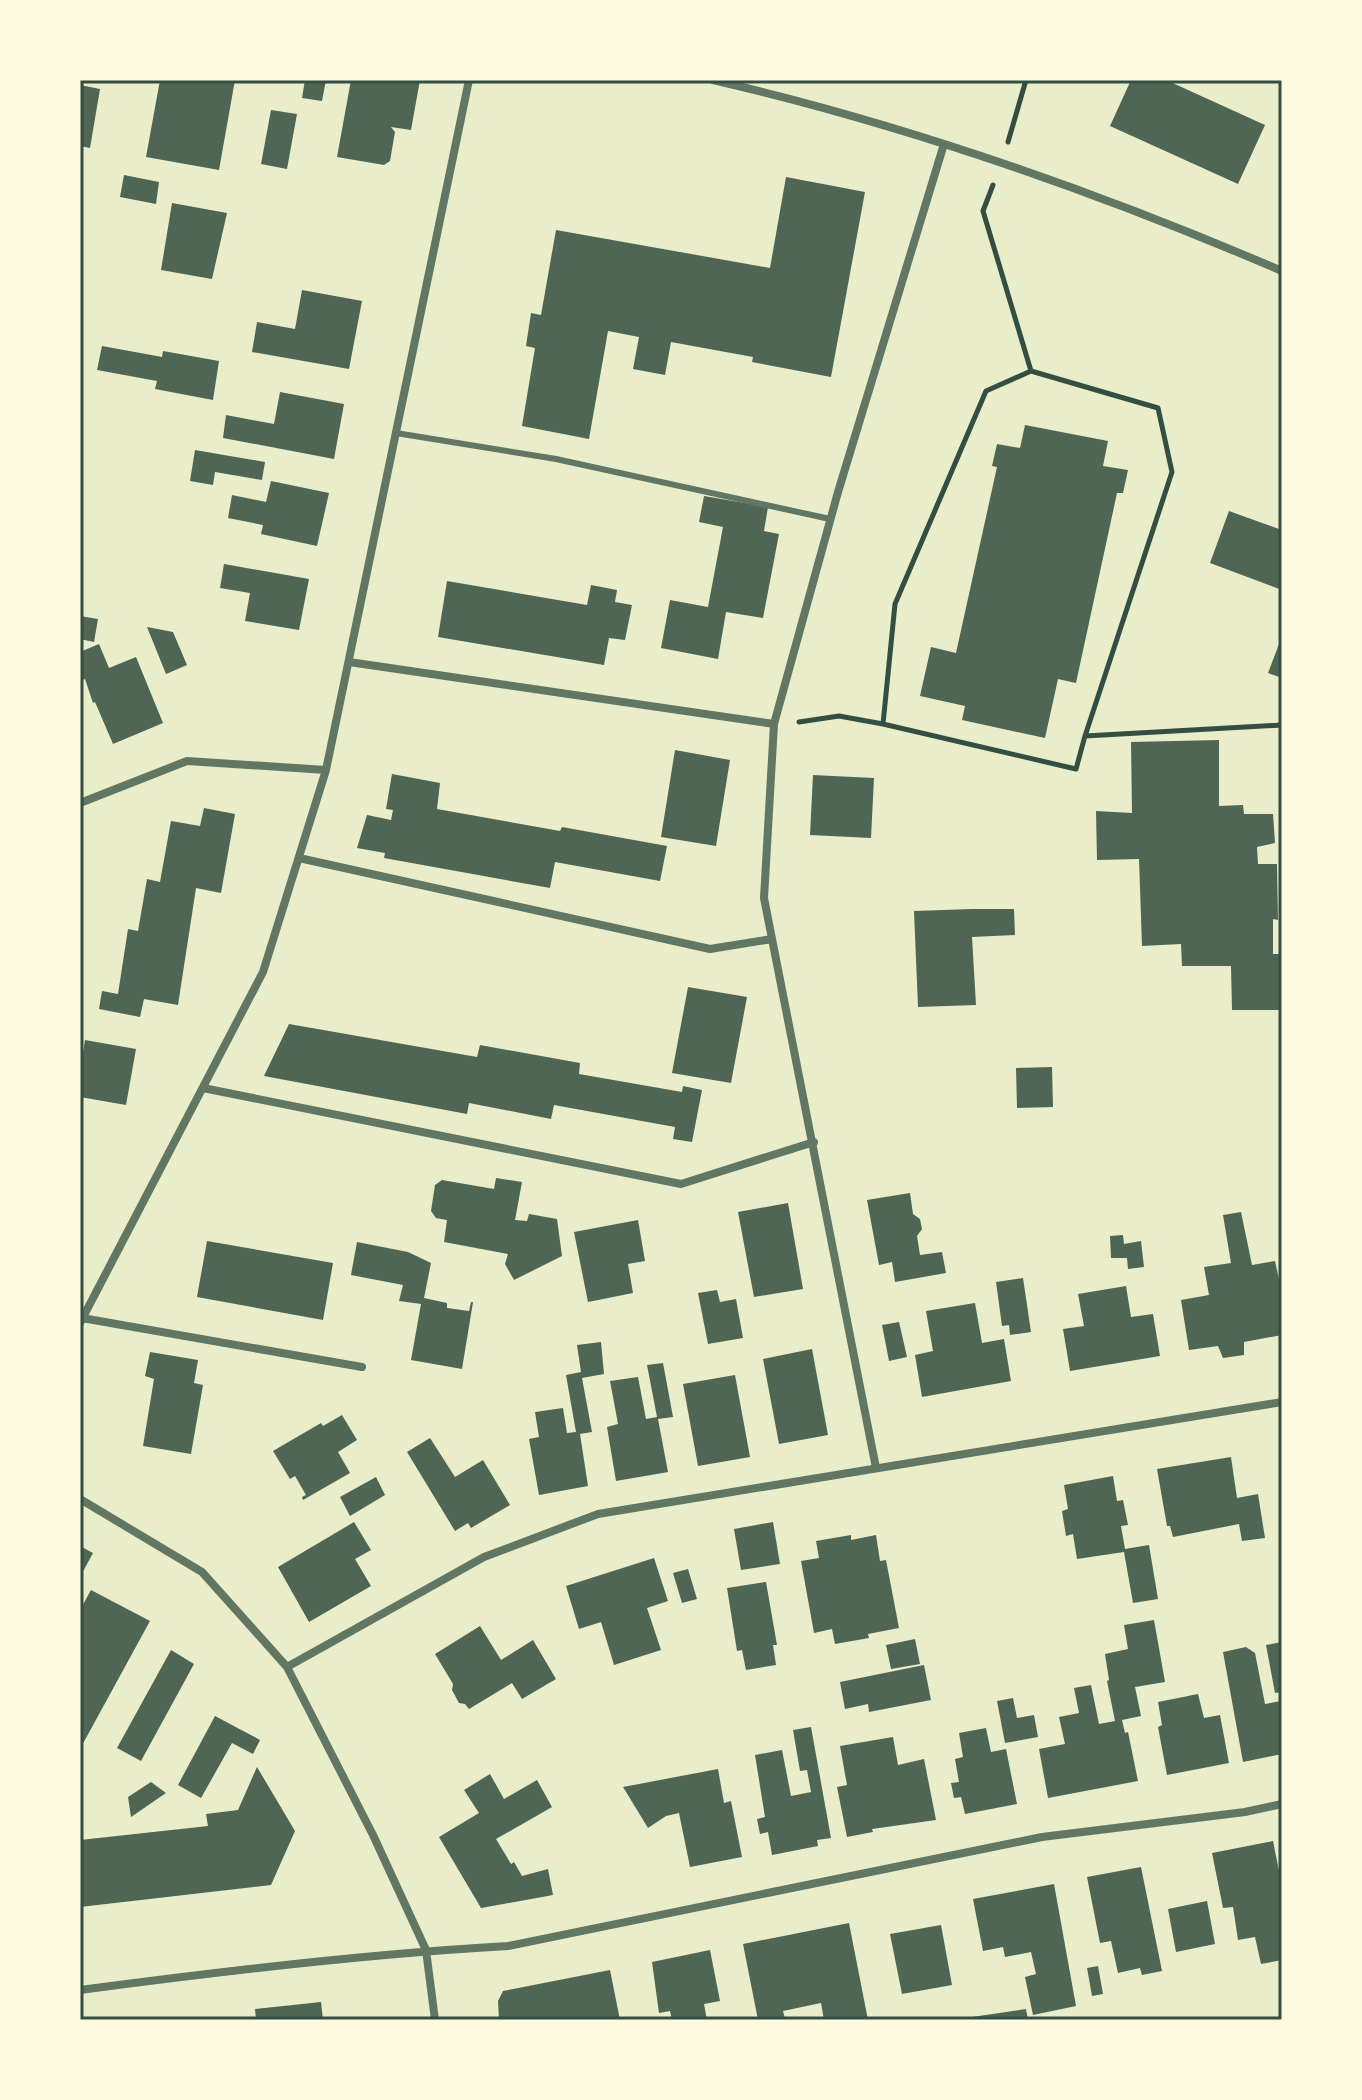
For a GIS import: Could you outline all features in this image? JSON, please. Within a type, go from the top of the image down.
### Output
[{"type":"street","points":[[362,1367],[81,1321],[263,972],[299,858],[326,770],[469,80]]},
{"type":"street","points":[[713,80],[1002,162],[1282,271]]},
{"type":"street","points":[[876,1468],[764,898],[774,724],[830,519],[944,144]]},
{"type":"street","points":[[349,662],[774,724]]},
{"type":"street","points":[[80,803],[187,761],[326,770]]},
{"type":"street","points":[[299,858],[710,949],[772,939]]},
{"type":"street","points":[[203,1088],[681,1184],[814,1142]]},
{"type":"street","points":[[287,1667],[484,1557],[598,1514],[1282,1402]]},
{"type":"street","points":[[80,1499],[202,1572],[287,1667],[373,1835],[426,1950],[435,2020]]},
{"type":"street","points":[[80,1990],[240,1969],[426,1950],[508,1946],[1042,1837],[1245,1812],[1282,1804]]},
{"type":"lane","points":[[396,433],[556,459],[830,519]]},
{"type":"path","points":[[1026,80],[1002,162],[983,211],[1031,371]]},
{"type":"path","points":[[774,724],[839,716],[1076,769],[1172,472],[1158,408],[1031,371],[986,391],[895,604],[883,724]]},
{"type":"path","points":[[1085,736],[1282,725]]},
{"type":"building","points":[[160,80],[235,80],[219,170],[146,157]]},
{"type":"building","points":[[305,80],[326,80],[322,101],[302,98]]},
{"type":"building","points":[[351,80],[420,80],[411,130],[391,127],[395,132],[390,161],[384,165],[337,157]]},
{"type":"building","points":[[1131,80],[1166,80],[1265,125],[1238,184],[1110,126]]},
{"type":"building","points":[[80,85],[100,89],[90,148],[80,146]]},
{"type":"building","points":[[271,110],[297,114],[287,169],[261,164]]},
{"type":"building","points":[[124,175],[159,182],[156,204],[120,197]]},
{"type":"building","points":[[786,177],[865,192],[831,377],[752,362],[753,357],[671,342],[665,375],[633,369],[639,337],[608,331],[589,439],[522,426],[535,348],[526,346],[531,313],[541,315],[556,230],[770,268]]},
{"type":"building","points":[[172,203],[227,213],[212,279],[161,270]]},
{"type":"building","points":[[302,290],[362,301],[349,369],[252,352],[257,322],[295,329]]},
{"type":"building","points":[[102,346],[162,357],[163,351],[219,361],[213,400],[155,389],[157,381],[97,370]]},
{"type":"building","points":[[280,392],[344,404],[334,459],[223,438],[226,415],[274,424]]},
{"type":"building","points":[[1025,425],[1108,441],[1103,466],[1128,470],[1123,493],[1117,493],[1076,683],[1058,679],[1045,738],[962,720],[965,706],[920,696],[931,647],[956,653],[997,467],[992,466],[997,444],[1020,448]]},
{"type":"building","points":[[195,450],[265,462],[262,480],[215,472],[213,485],[190,481]]},
{"type":"building","points":[[271,481],[329,493],[317,546],[261,534],[263,525],[228,518],[232,495],[266,502]]},
{"type":"building","points":[[704,496],[768,507],[764,531],[779,534],[763,618],[726,612],[718,659],[661,648],[670,600],[708,607],[723,527],[699,522]]},
{"type":"building","points":[[1229,511],[1279,529],[1282,521],[1282,590],[1210,563]]},
{"type":"building","points":[[224,564],[309,579],[299,630],[245,621],[250,593],[220,588]]},
{"type":"building","points":[[447,581],[587,605],[591,585],[617,590],[615,602],[632,605],[625,640],[609,638],[604,665],[438,637]]},
{"type":"building","points":[[80,616],[98,619],[94,642],[80,639]]},
{"type":"building","points":[[147,627],[173,632],[187,665],[166,674]]},
{"type":"building","points":[[1282,636],[1282,678],[1268,673]]},
{"type":"building","points":[[99,644],[109,668],[136,657],[163,723],[113,744],[85,679],[80,681],[80,652]]},
{"type":"building","points":[[1219,740],[1219,806],[1243,805],[1244,814],[1273,814],[1275,843],[1257,847],[1258,864],[1277,864],[1278,920],[1273,919],[1273,954],[1282,954],[1282,1010],[1232,1010],[1231,966],[1182,966],[1181,944],[1142,946],[1139,859],[1097,860],[1096,811],[1132,813],[1131,742]]},
{"type":"building","points":[[675,750],[730,760],[716,846],[661,837]]},
{"type":"building","points":[[392,774],[440,783],[437,809],[667,846],[660,881],[555,862],[550,888],[384,858],[385,853],[357,848],[367,815],[391,820],[393,810],[386,809]]},
{"type":"building","points":[[813,775],[874,778],[871,838],[810,835]]},
{"type":"building","points":[[204,808],[235,814],[221,893],[196,888],[178,1005],[144,999],[140,1017],[99,1009],[102,991],[118,994],[128,929],[138,931],[147,879],[160,882],[171,821],[200,826]]},
{"type":"building","points":[[1014,909],[1015,935],[972,937],[976,1005],[918,1007],[914,911]]},
{"type":"building","points":[[688,987],[747,997],[731,1083],[672,1073]]},
{"type":"building","points":[[289,1024],[477,1057],[480,1045],[580,1063],[579,1074],[682,1092],[683,1086],[702,1090],[692,1142],[673,1139],[675,1127],[554,1105],[551,1119],[469,1103],[467,1114],[264,1076]]},
{"type":"building","points":[[85,1040],[136,1049],[126,1105],[80,1097]]},
{"type":"building","points":[[1052,1067],[1053,1107],[1017,1108],[1016,1068]]},
{"type":"building","points":[[496,1178],[522,1182],[515,1220],[527,1221],[529,1214],[557,1219],[562,1256],[514,1280],[505,1264],[508,1254],[444,1242],[447,1220],[436,1218],[431,1211],[435,1185],[442,1180],[494,1189]]},
{"type":"building","points":[[910,1193],[913,1214],[920,1219],[922,1229],[917,1236],[920,1255],[942,1252],[946,1273],[895,1282],[892,1262],[879,1265],[867,1200]]},
{"type":"building","points":[[788,1203],[803,1289],[754,1297],[738,1212]]},
{"type":"building","points":[[1241,1212],[1252,1265],[1275,1261],[1282,1293],[1282,1335],[1244,1342],[1244,1355],[1223,1358],[1218,1346],[1189,1350],[1181,1300],[1209,1295],[1204,1267],[1231,1263],[1223,1215]]},
{"type":"building","points":[[638,1220],[645,1261],[628,1264],[633,1293],[588,1302],[574,1232]]},
{"type":"building","points":[[1123,1235],[1124,1244],[1141,1241],[1144,1267],[1128,1269],[1127,1258],[1111,1258],[1110,1236]]},
{"type":"building","points":[[207,1241],[333,1263],[323,1320],[197,1297]]},
{"type":"building","points":[[357,1242],[408,1252],[431,1263],[424,1298],[447,1303],[447,1308],[469,1311],[473,1302],[462,1369],[411,1360],[421,1304],[399,1301],[403,1285],[351,1275]]},
{"type":"building","points":[[1023,1278],[1031,1332],[1010,1335],[1009,1325],[1002,1326],[996,1282]]},
{"type":"building","points":[[1126,1286],[1131,1317],[1153,1314],[1160,1356],[1070,1371],[1063,1329],[1084,1326],[1078,1294]]},
{"type":"building","points":[[717,1290],[720,1302],[736,1299],[743,1338],[708,1344],[698,1293]]},
{"type":"building","points":[[975,1303],[982,1343],[1004,1339],[1011,1381],[922,1397],[915,1355],[933,1351],[926,1311]]},
{"type":"building","points":[[899,1322],[907,1357],[889,1361],[882,1325]]},
{"type":"building","points":[[601,1342],[604,1374],[582,1378],[592,1432],[580,1434],[588,1486],[539,1495],[529,1439],[539,1437],[535,1412],[563,1408],[567,1433],[576,1432],[566,1375],[581,1372],[577,1345]]},
{"type":"building","points":[[812,1349],[828,1435],[779,1444],[763,1359]]},
{"type":"building","points":[[150,1352],[198,1360],[194,1383],[203,1385],[191,1454],[143,1446],[154,1379],[145,1376]]},
{"type":"building","points":[[663,1363],[673,1417],[658,1419],[668,1472],[616,1481],[607,1427],[618,1424],[610,1381],[638,1377],[646,1419],[657,1417],[647,1365]]},
{"type":"building","points":[[735,1375],[750,1457],[698,1466],[683,1384]]},
{"type":"building","points":[[342,1415],[357,1440],[338,1452],[350,1473],[303,1500],[302,1497],[306,1495],[295,1476],[290,1479],[273,1451],[321,1423],[323,1426]]},
{"type":"building","points":[[430,1438],[455,1477],[483,1460],[510,1505],[471,1528],[468,1523],[455,1531],[407,1452]]},
{"type":"building","points":[[1231,1457],[1237,1498],[1258,1494],[1265,1538],[1242,1541],[1239,1524],[1173,1537],[1170,1526],[1167,1526],[1157,1469]]},
{"type":"building","points":[[1113,1476],[1117,1501],[1123,1500],[1128,1525],[1121,1526],[1125,1549],[1149,1545],[1158,1599],[1133,1603],[1124,1552],[1077,1559],[1073,1534],[1066,1536],[1062,1511],[1068,1509],[1064,1485]]},
{"type":"building","points":[[376,1477],[385,1495],[350,1516],[340,1497]]},
{"type":"building","points":[[354,1522],[371,1550],[355,1559],[371,1586],[309,1622],[278,1567]]},
{"type":"building","points":[[773,1522],[780,1564],[741,1570],[734,1529]]},
{"type":"building","points":[[851,1535],[851,1540],[876,1535],[880,1561],[886,1560],[899,1628],[868,1634],[869,1638],[835,1644],[832,1629],[814,1633],[801,1561],[819,1558],[816,1541]]},
{"type":"building","points":[[80,1546],[93,1553],[80,1577]]},
{"type":"building","points":[[654,1558],[668,1601],[647,1608],[661,1650],[614,1665],[601,1622],[579,1629],[566,1586]]},
{"type":"building","points":[[688,1569],[697,1599],[682,1603],[673,1573]]},
{"type":"building","points":[[766,1582],[777,1645],[773,1645],[776,1665],[746,1670],[742,1650],[737,1651],[727,1588]]},
{"type":"building","points":[[91,1590],[150,1621],[80,1749],[80,1610]]},
{"type":"building","points":[[1154,1620],[1165,1682],[1135,1687],[1141,1716],[1122,1720],[1125,1733],[1128,1732],[1138,1781],[1048,1798],[1039,1749],[1065,1744],[1059,1717],[1079,1713],[1074,1688],[1091,1685],[1099,1724],[1115,1721],[1105,1654],[1128,1649],[1124,1625]]},
{"type":"building","points":[[480,1626],[501,1660],[533,1640],[556,1679],[522,1699],[512,1683],[469,1709],[459,1703],[452,1690],[453,1684],[435,1654]]},
{"type":"building","points":[[915,1639],[920,1664],[891,1669],[886,1645]]},
{"type":"building","points":[[1282,1642],[1282,1692],[1275,1693],[1266,1645]]},
{"type":"building","points":[[1246,1647],[1255,1653],[1265,1704],[1281,1701],[1282,1754],[1243,1762],[1223,1652]]},
{"type":"building","points":[[171,1650],[194,1664],[141,1761],[117,1748]]},
{"type":"building","points":[[924,1665],[931,1700],[869,1712],[868,1704],[845,1709],[840,1682]]},
{"type":"building","points":[[1198,1694],[1204,1718],[1220,1715],[1229,1763],[1167,1775],[1158,1727],[1162,1725],[1158,1702]]},
{"type":"building","points":[[1013,1698],[1017,1718],[1034,1715],[1038,1737],[1005,1743],[997,1701]]},
{"type":"building","points":[[215,1716],[260,1740],[253,1754],[232,1743],[201,1798],[178,1785]]},
{"type":"building","points":[[811,1727],[831,1838],[817,1840],[818,1846],[772,1855],[768,1832],[760,1834],[757,1819],[765,1817],[755,1755],[782,1750],[791,1796],[811,1792],[807,1770],[800,1771],[793,1730]]},
{"type":"building","points":[[986,1728],[991,1752],[1006,1749],[1017,1804],[965,1814],[961,1797],[954,1798],[951,1783],[959,1782],[955,1759],[963,1757],[959,1733]]},
{"type":"building","points":[[893,1737],[898,1765],[924,1759],[936,1820],[872,1829],[873,1832],[847,1837],[837,1787],[847,1785],[840,1746]]},
{"type":"building","points":[[257,1767],[295,1831],[271,1885],[80,1907],[80,1840],[208,1826],[206,1814],[238,1810]]},
{"type":"building","points":[[718,1769],[724,1803],[731,1801],[742,1857],[690,1867],[679,1813],[666,1816],[648,1828],[623,1787]]},
{"type":"building","points":[[490,1774],[504,1799],[537,1780],[552,1807],[496,1839],[522,1876],[548,1869],[553,1895],[481,1908],[439,1837],[479,1813],[464,1790]]},
{"type":"building","points":[[151,1782],[166,1793],[131,1817],[128,1797]]},
{"type":"building","points":[[1273,1841],[1282,1886],[1282,1960],[1261,1964],[1255,1937],[1238,1940],[1233,1907],[1223,1908],[1212,1853]]},
{"type":"building","points":[[1141,1867],[1162,1971],[1142,1975],[1140,1968],[1118,1973],[1111,1941],[1100,1943],[1087,1877]]},
{"type":"building","points":[[1054,1884],[1076,2006],[1033,2015],[1025,1977],[1036,1974],[1031,1952],[1005,1957],[1003,1947],[983,1951],[973,1899]]},
{"type":"building","points":[[1207,1901],[1215,1944],[1176,1952],[1168,1909]]},
{"type":"building","points":[[849,1923],[868,2020],[824,2020],[821,2003],[783,2011],[785,2019],[758,2020],[743,1944]]},
{"type":"building","points":[[941,1925],[952,1985],[902,1994],[890,1934]]},
{"type":"building","points":[[710,1950],[720,2001],[704,2004],[707,2020],[672,2020],[670,2011],[659,2013],[652,1962]]},
{"type":"building","points":[[1098,1966],[1103,1994],[1092,1996],[1087,1968]]},
{"type":"building","points":[[610,1970],[620,2020],[499,2020],[498,2001],[503,1991]]},
{"type":"building","points":[[321,2002],[323,2020],[256,2020],[255,2009]]},
{"type":"building","points":[[1026,2009],[1028,2020],[973,2020],[972,2017]]}]
